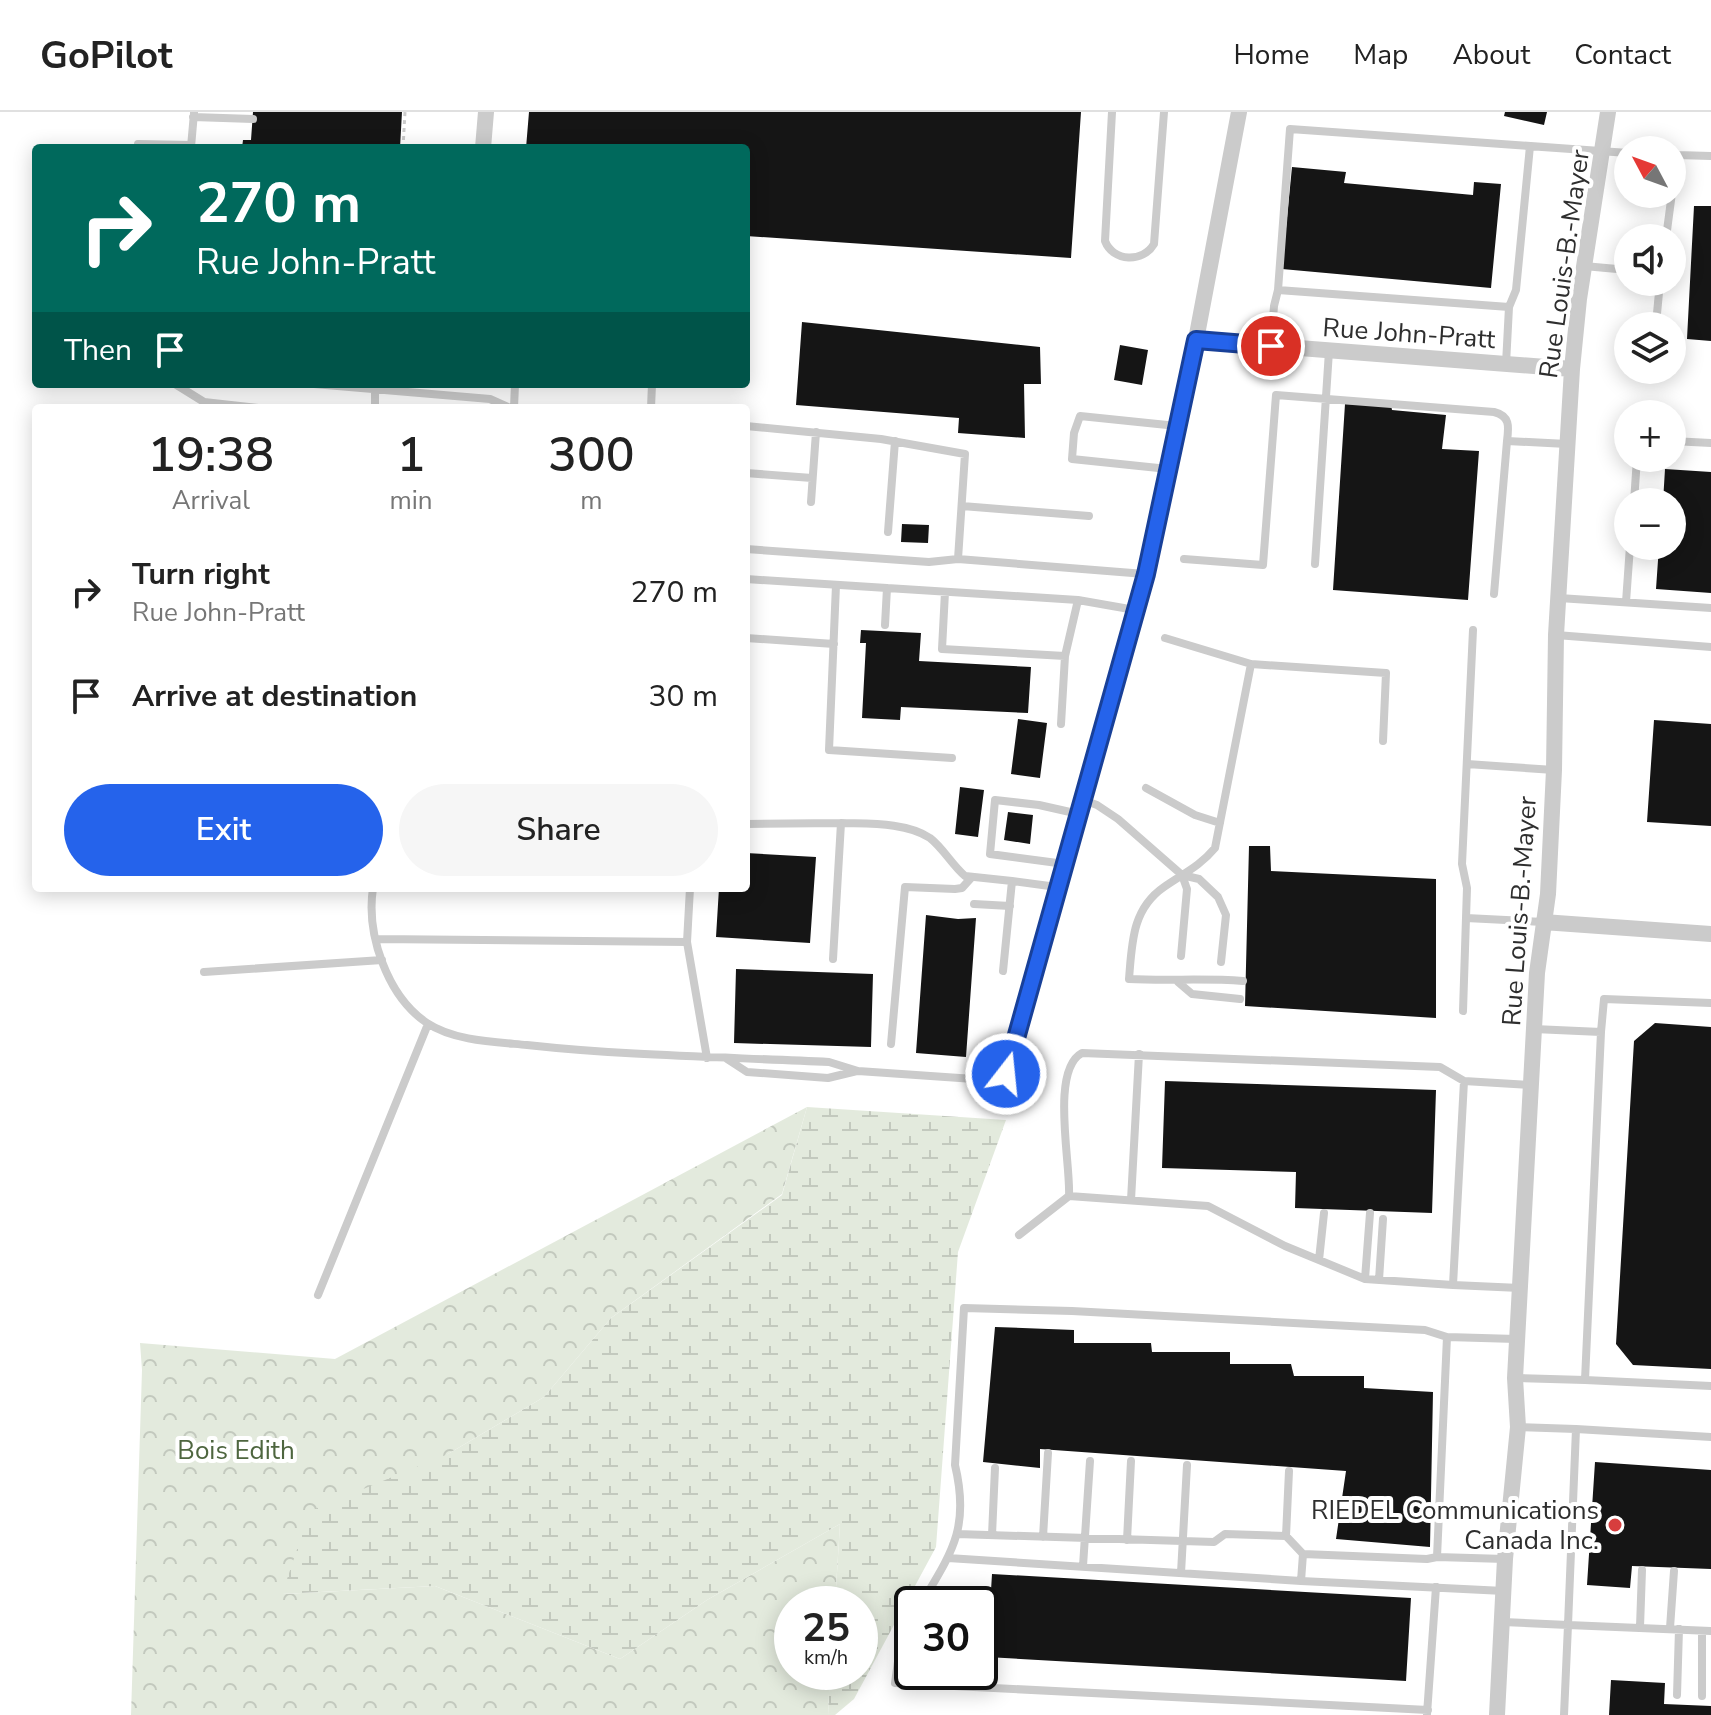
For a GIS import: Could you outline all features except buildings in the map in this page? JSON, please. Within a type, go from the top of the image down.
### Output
[{"type":"street","points":[[483,144],[486,112]]},
{"type":"street","points":[[1003,1081],[1146,574],[1196,340],[1239,112]]},
{"type":"street","name":"Rue Louis-B.-Mayer","points":[[1497,1715],[1505,1559],[1518,1427],[1515,1378],[1534,1029],[1548,894],[1556,635],[1572,369],[1584,266],[1608,112]]},
{"type":"street","name":"Rue John-Pratt","points":[[1196,340],[1572,369]]},
{"type":"street","points":[[1543,922],[1711,934]]},
{"type":"lane","points":[[1112,112],[1105,241],[1112,252],[1133,258],[1146,255],[1154,244],[1164,112]]},
{"type":"lane","points":[[191,144],[194,114],[253,119]]},
{"type":"lane","points":[[1271,346],[1290,129],[1614,152]]},
{"type":"lane","points":[[1506,364],[1509,307],[1516,290],[1530,146]]},
{"type":"lane","points":[[1686,155],[1711,156]]},
{"type":"lane","points":[[1584,266],[1614,269]]},
{"type":"lane","points":[[1278,290],[1509,307]]},
{"type":"lane","points":[[1315,564],[1329,351]]},
{"type":"lane","points":[[181,388],[204,402],[218,404]]},
{"type":"lane","points":[[385,388],[490,399],[502,404]]},
{"type":"lane","points":[[1184,559],[1263,565],[1276,395],[1494,412],[1508,420],[1494,594]]},
{"type":"lane","points":[[1169,469],[1072,459],[1074,433],[1080,416],[1178,426]]},
{"type":"lane","points":[[750,426],[895,441],[965,454],[958,559]]},
{"type":"lane","points":[[811,502],[816,432]]},
{"type":"lane","points":[[888,532],[895,441]]},
{"type":"lane","points":[[1507,441],[1567,444]]},
{"type":"lane","points":[[1686,442],[1711,443]]},
{"type":"lane","points":[[750,473],[812,478]]},
{"type":"lane","points":[[962,506],[1089,516]]},
{"type":"lane","points":[[750,549],[929,562],[958,559],[1146,574]]},
{"type":"lane","points":[[1626,602],[1629,560]]},
{"type":"lane","points":[[750,579],[1078,600],[1136,610]]},
{"type":"lane","points":[[836,585],[829,750],[952,758]]},
{"type":"lane","points":[[885,625],[887,588]]},
{"type":"lane","points":[[945,592],[942,649],[1065,656]]},
{"type":"lane","points":[[1558,598],[1711,608]]},
{"type":"lane","points":[[1061,724],[1065,656],[1078,600]]},
{"type":"lane","points":[[1463,1011],[1467,888],[1462,864],[1473,630]]},
{"type":"lane","points":[[1556,635],[1711,647]]},
{"type":"lane","points":[[750,638],[834,644]]},
{"type":"lane","points":[[1165,638],[1251,664],[1386,673],[1383,741]]},
{"type":"lane","points":[[1243,981],[1129,979],[1133,935],[1138,918],[1162,888],[1203,863],[1215,848],[1251,664]]},
{"type":"lane","points":[[1467,764],[1554,770]]},
{"type":"lane","points":[[1146,788],[1195,815],[1220,823]]},
{"type":"lane","points":[[1065,864],[990,854],[995,800],[1039,805],[1097,805],[1118,819],[1182,875],[1199,879],[1218,897],[1226,915],[1221,962]]},
{"type":"lane","points":[[833,959],[841,823]]},
{"type":"lane","points":[[750,824],[841,823],[918,832],[932,840],[959,871],[971,878],[1058,887]]},
{"type":"lane","points":[[1181,956],[1187,889],[1182,875]]},
{"type":"lane","points":[[891,1044],[905,887],[955,889],[967,884],[971,878]]},
{"type":"lane","points":[[1003,971],[1012,881]]},
{"type":"lane","points":[[373,892],[372,915],[382,960],[405,1004],[428,1024],[454,1035],[575,1050],[829,1062],[858,1071],[1003,1081]]},
{"type":"lane","points":[[690,892],[687,942],[707,1058]]},
{"type":"lane","points":[[974,904],[1010,906]]},
{"type":"lane","points":[[1466,918],[1543,922]]},
{"type":"lane","points":[[376,939],[687,942]]},
{"type":"lane","points":[[204,972],[382,960]]},
{"type":"lane","points":[[1178,982],[1192,994],[1240,999]]},
{"type":"lane","points":[[1585,1380],[1604,999],[1711,1003]]},
{"type":"lane","points":[[318,1295],[428,1024]]},
{"type":"lane","points":[[1534,1029],[1601,1032]]},
{"type":"lane","points":[[1069,1196],[1063,1123],[1066,1084],[1074,1058],[1088,1053],[1440,1067],[1464,1081],[1531,1086]]},
{"type":"lane","points":[[1131,1200],[1139,1054]]},
{"type":"lane","points":[[726,1058],[747,1072],[828,1078],[858,1071]]},
{"type":"lane","points":[[1453,1285],[1464,1081]]},
{"type":"lane","points":[[1019,1235],[1069,1196],[1208,1206],[1285,1246],[1365,1279],[1520,1288]]},
{"type":"lane","points":[[1319,1260],[1324,1213]]},
{"type":"lane","points":[[1365,1279],[1370,1213]]},
{"type":"lane","points":[[1379,1280],[1383,1219]]},
{"type":"lane","points":[[932,1586],[948,1558],[957,1534],[961,1489],[955,1465],[964,1308],[1425,1330],[1447,1337],[1517,1339]]},
{"type":"lane","points":[[1437,1557],[1447,1337]]},
{"type":"lane","points":[[1515,1378],[1711,1386]]},
{"type":"lane","points":[[1518,1427],[1711,1437]]},
{"type":"lane","points":[[1564,1715],[1576,1429]]},
{"type":"lane","points":[[1043,1537],[1048,1453]]},
{"type":"lane","points":[[1083,1566],[1090,1461]]},
{"type":"lane","points":[[1127,1540],[1131,1461]]},
{"type":"lane","points":[[1181,1573],[1187,1465]]},
{"type":"lane","points":[[992,1535],[995,1468]]},
{"type":"lane","points":[[1286,1536],[1289,1471]]},
{"type":"lane","points":[[957,1534],[1214,1542],[1225,1534],[1286,1536],[1303,1554],[1505,1559]]},
{"type":"lane","points":[[1301,1581],[1303,1554]]},
{"type":"lane","points":[[948,1558],[1504,1591]]},
{"type":"lane","points":[[1640,1627],[1642,1570]]},
{"type":"lane","points":[[1674,1571],[1677,1695]]},
{"type":"lane","points":[[998,1689],[1428,1712],[1436,1587]]},
{"type":"lane","points":[[1503,1622],[1706,1631],[1702,1696]]},
{"type":"path","points":[[403,144],[405,112]]},
{"type":"green space","name":"Bois Edith","points":[[807,1107],[782,1194],[611,1318],[544,1397],[448,1454],[283,1594],[435,1586],[620,1659],[707,1600],[840,1524],[836,1586],[774,1586],[774,1690],[829,1690],[828,1715],[131,1715],[142,1370],[140,1343],[335,1359]]},
{"type":"green space","points":[[807,1107],[1006,1120],[958,1252],[936,1547],[915,1586],[894,1586],[894,1625],[878,1655],[878,1586],[836,1586],[840,1524],[707,1600],[620,1659],[435,1586],[282,1594],[310,1511],[448,1454],[544,1397],[611,1318],[782,1195]]},
{"type":"green space","points":[[829,1690],[859,1690],[854,1699],[835,1715],[828,1715]]},
{"type":"place","name":"RIEDEL Communications Canada Inc.","points":[[1615,1525]]},
{"type":"route","points":[[1006,1074],[1146,574],[1196,340],[1271,346]]}]
